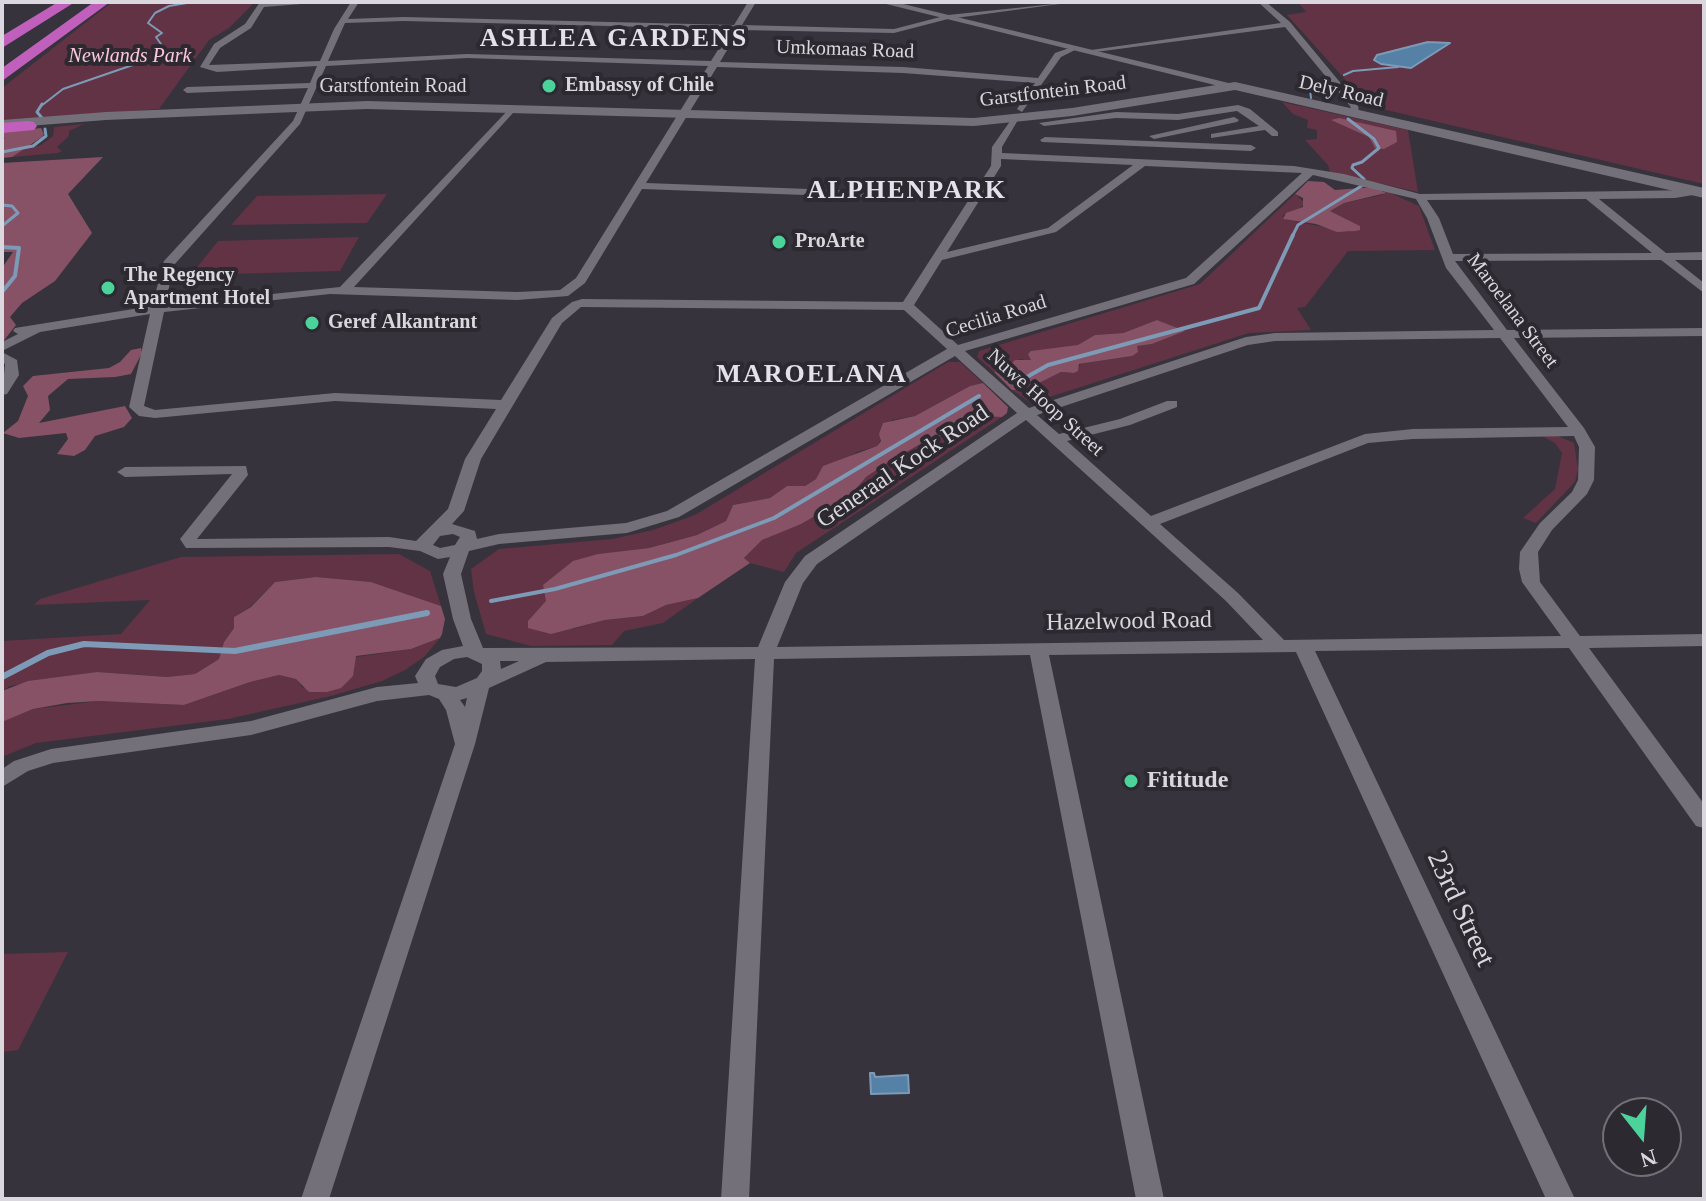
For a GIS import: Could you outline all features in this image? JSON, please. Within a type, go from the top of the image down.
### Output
[{"type":"highway","points":[[2,40],[68,2]]},
{"type":"highway","points":[[2,56],[87,2]]},
{"type":"highway","points":[[2,76],[103,2]]},
{"type":"highway","points":[[2,127],[28,126]]},
{"type":"main road","name":"Dely Road","points":[[1232,89],[1356,112],[1694,192]]},
{"type":"main road","name":"Dely Road","points":[[1232,89],[1492,145]]},
{"type":"main road","name":"Garstfontein Road","points":[[28,126],[304,110],[510,111],[947,122],[1232,89]]},
{"type":"main road","name":"Garstfontein Road","points":[[2,127],[106,116],[481,106],[681,115]]},
{"type":"main road","points":[[1316,107],[1356,112],[1377,120]]},
{"type":"street","points":[[263,4],[322,2]]},
{"type":"street","points":[[355,2],[323,63],[304,110],[286,135],[168,264],[136,407],[144,413],[155,414],[335,397],[505,405]]},
{"type":"street","points":[[430,542],[456,511],[473,459],[559,303],[582,296],[681,115],[752,2]]},
{"type":"street","name":"Dely Road","points":[[883,2],[1182,74],[1232,89]]},
{"type":"street","points":[[344,21],[393,19],[894,31],[948,17],[1070,2]]},
{"type":"street","points":[[1262,2],[1287,24],[1355,106],[1356,112]]},
{"type":"street","name":"Umkomaas Road","points":[[263,4],[246,28],[219,43],[203,66],[217,69],[467,56],[903,70],[1040,81]]},
{"type":"street","points":[[20,331],[160,309],[345,289],[517,296],[559,303],[582,296],[618,301],[907,306],[996,166],[997,147],[1058,55],[1287,24]]},
{"type":"street","points":[[187,90],[314,85]]},
{"type":"street","points":[[1169,117],[1171,106],[1232,89]]},
{"type":"street","points":[[1044,123],[1130,116],[1169,117],[1238,108],[1256,117],[1271,131],[1213,136],[1208,139],[1209,146]]},
{"type":"street","points":[[345,289],[510,111]]},
{"type":"street","points":[[1130,116],[1157,140],[1191,146],[1251,148]]},
{"type":"street","points":[[1045,140],[1111,143],[1157,140],[1256,117]]},
{"type":"street","points":[[1111,128],[1138,124]]},
{"type":"street","points":[[1078,141],[1077,133],[1098,130]]},
{"type":"street","points":[[1107,161],[1111,143]]},
{"type":"street","points":[[1191,146],[1209,165]]},
{"type":"street","points":[[995,156],[1311,171],[1420,197],[1694,192]]},
{"type":"street","points":[[936,258],[1052,230],[1142,163]]},
{"type":"street","name":"Cecilia Road","points":[[430,542],[446,554],[464,540],[615,529],[655,521],[705,497],[955,350],[1190,281],[1311,171]]},
{"type":"street","points":[[640,186],[974,198]]},
{"type":"street","points":[[1589,196],[1704,289]]},
{"type":"street","name":"Maroelana Street","points":[[1420,197],[1433,218],[1447,258],[1579,431],[1587,447],[1586,480],[1579,494],[1537,538],[1529,552],[1531,582],[1704,820]]},
{"type":"street","points":[[1447,258],[1704,256]]},
{"type":"street","name":"Nuwe Hoop Street","points":[[907,306],[1025,414],[1291,646]]},
{"type":"street","points":[[2,347],[43,327]]},
{"type":"street","name":"Generaal Kock Road","points":[[735,1199],[765,653],[794,582],[811,560],[1025,414],[1259,338],[1704,332]]},
{"type":"street","points":[[2,356],[12,363],[12,375],[2,391]]},
{"type":"street","points":[[1055,440],[1125,422],[1172,404]]},
{"type":"street","points":[[1149,522],[1365,439],[1413,434],[1579,431]]},
{"type":"street","points":[[125,472],[220,467],[240,469],[240,475],[230,489],[188,539],[192,544],[430,542]]},
{"type":"street","points":[[452,574],[464,540],[456,511]]},
{"type":"street","points":[[315,1199],[482,684],[493,667],[478,653],[461,616],[452,574],[430,542]]},
{"type":"street","points":[[436,677],[461,616]]},
{"type":"street","name":"Hazelwood Road","points":[[555,656],[510,670],[458,694],[436,677],[458,652],[555,656],[1704,640]]},
{"type":"street","name":"23rd Street","points":[[1291,646],[1561,1199]]},
{"type":"street","points":[[1038,650],[1150,1199]]},
{"type":"street","points":[[2,779],[21,766],[51,756],[251,728],[436,677]]},
{"type":"street","points":[[436,677],[459,716],[465,744]]},
{"type":"green space","name":"Newlands Park","points":[[112,2],[255,2],[229,28],[209,40],[159,109],[2,121],[2,88]]},
{"type":"green space","points":[[1298,2],[1704,2],[1704,184],[1369,106],[1287,15],[1306,12]]},
{"type":"green space","points":[[1282,102],[1408,130],[1418,192],[1330,172],[1328,165],[1305,140],[1317,139],[1317,130],[1307,128],[1308,120],[1293,114]]},
{"type":"green space","points":[[84,124],[69,131],[69,136],[57,147],[62,151],[58,153],[12,157],[20,150],[41,145],[53,136],[54,127]]},
{"type":"green space","points":[[1386,191],[1419,206],[1435,250],[1348,251],[1305,307],[1297,308],[1311,330],[1249,333],[1031,403],[1012,390],[1027,389],[1061,372],[1074,373],[1081,364],[1132,356],[1137,346],[1152,344],[1184,331],[1157,320],[1122,333],[1095,335],[1088,342],[1029,361],[1020,359],[994,372],[977,357],[979,351],[1200,284],[1295,194],[1305,203],[1298,210],[1283,215],[1284,219],[1348,232],[1360,226],[1330,211],[1344,203],[1382,195]]},
{"type":"green space","points":[[387,194],[367,223],[231,225],[257,196]]},
{"type":"green space","points":[[359,237],[340,271],[191,275],[218,241]]},
{"type":"green space","points":[[948,362],[960,362],[983,383],[970,386],[915,416],[892,420],[877,446],[857,452],[805,486],[787,486],[770,498],[733,505],[726,521],[697,535],[649,548],[598,554],[545,604],[573,629],[605,620],[643,616],[666,605],[698,598],[663,623],[624,631],[612,645],[531,646],[486,634],[471,569],[499,549],[612,539],[653,530],[695,515]]},
{"type":"green space","points":[[987,414],[1002,417],[796,553],[784,572],[750,563],[744,558],[762,540],[851,495],[866,477],[884,465],[929,439],[948,435],[968,421]]},
{"type":"green space","points":[[1542,436],[1558,436],[1574,443],[1578,469],[1575,482],[1536,523],[1523,518],[1555,489],[1562,453],[1555,443]]},
{"type":"green space","points":[[399,554],[430,571],[441,606],[371,582],[316,577],[275,582],[250,607],[234,617],[234,628],[224,642],[219,659],[195,674],[167,677],[97,672],[10,686],[2,691],[2,641],[121,634],[150,600],[34,605],[40,599],[181,557]]},
{"type":"green space","points":[[440,638],[424,657],[405,670],[382,681],[331,696],[228,719],[36,743],[2,757],[2,722],[33,709],[99,701],[184,705],[279,675],[296,679],[303,688],[356,657],[411,649]]},
{"type":"green space","points":[[68,952],[18,1050],[2,1052],[2,954]]},
{"type":"shaded area","points":[[1339,118],[1396,131],[1397,142],[1384,149],[1375,148],[1369,137],[1331,120]]},
{"type":"shaded area","points":[[41,128],[42,137],[12,157],[2,158],[2,140],[5,138],[2,132]]},
{"type":"shaded area","points":[[103,157],[68,194],[92,233],[55,281],[22,303],[10,317],[16,325],[2,343],[2,268],[13,252],[2,252],[2,163]]},
{"type":"shaded area","points":[[1308,181],[1324,182],[1335,190],[1374,187],[1386,193],[1344,203],[1330,211],[1360,226],[1360,230],[1337,232],[1316,224],[1283,219],[1286,213],[1303,207],[1303,198],[1295,194]]},
{"type":"shaded area","points":[[1157,320],[1185,331],[1152,344],[1137,346],[1138,352],[1132,356],[1079,364],[1078,371],[1074,373],[1061,372],[1027,389],[1012,390],[994,372],[1006,368],[1015,360],[1031,360],[1028,354],[1031,351],[1078,345],[1095,335],[1123,333]]},
{"type":"shaded area","points":[[141,348],[142,353],[131,374],[68,379],[48,396],[50,410],[39,423],[125,406],[132,418],[124,427],[95,436],[85,450],[74,456],[57,454],[68,439],[66,433],[19,438],[3,433],[18,421],[28,396],[23,386],[33,376],[109,368],[131,350]]},
{"type":"shaded area","points":[[983,383],[1008,407],[1002,417],[978,416],[955,432],[929,439],[884,465],[866,477],[851,495],[801,524],[762,540],[744,558],[750,563],[698,598],[666,605],[643,616],[605,620],[551,634],[528,628],[528,621],[546,601],[543,585],[573,561],[598,554],[649,548],[697,535],[726,521],[733,505],[770,498],[787,486],[805,486],[816,479],[823,466],[877,446],[881,441],[879,434],[883,423],[915,416],[970,386]]},
{"type":"shaded area","points":[[316,577],[371,582],[441,606],[445,619],[442,634],[440,638],[411,649],[356,656],[353,676],[341,688],[327,692],[309,692],[296,679],[279,675],[184,705],[99,701],[67,703],[33,709],[2,722],[2,691],[28,681],[97,672],[167,677],[195,674],[219,659],[224,642],[234,628],[234,617],[251,607],[275,582]]},
{"type":"water","points":[[1428,42],[1450,43],[1411,68],[1381,64],[1374,60],[1377,55]]},
{"type":"water","points":[[870,1073],[874,1073],[875,1077],[908,1075],[909,1093],[871,1094]]},
{"type":"waterway","points":[[41,106],[63,89],[156,57],[163,47],[156,37],[162,33],[148,23],[155,13],[169,6],[193,2]]},
{"type":"waterway","points":[[1344,75],[1353,71],[1398,67]]},
{"type":"waterway","points":[[1311,98],[1310,90],[1319,82]]},
{"type":"waterway","points":[[42,104],[37,112],[42,118]]},
{"type":"waterway","points":[[1348,119],[1374,139],[1379,148],[1362,162],[1353,165],[1352,168],[1364,179]]},
{"type":"waterway","points":[[2,152],[33,146],[46,136],[45,129]]},
{"type":"waterway","points":[[1293,235],[1298,225],[1363,185]]},
{"type":"waterway","points":[[2,205],[12,206],[18,213],[2,226]]},
{"type":"waterway","points":[[1018,382],[1048,365],[1259,308],[1293,235]]},
{"type":"waterway","points":[[2,247],[19,248],[15,276],[2,292]]},
{"type":"waterway","points":[[491,601],[555,589],[676,555],[774,518],[979,396]]},
{"type":"waterway","points":[[2,677],[48,653],[84,644],[235,651],[427,613]]},
{"type":"place","name":"Embassy of Chile","points":[[549,86]]},
{"type":"place","name":"ProArte","points":[[779,242]]},
{"type":"place","name":"The Regency Apartment Hotel","points":[[108,288]]},
{"type":"place","name":"Geref Alkantrant","points":[[312,323]]},
{"type":"place","name":"Fititude","points":[[1131,781]]},
{"type":"district","name":"ASHLEA GARDENS","points":[[614,39]]},
{"type":"district","name":"ALPHENPARK","points":[[907,191]]},
{"type":"district","name":"MAROELANA","points":[[812,375]]}]
